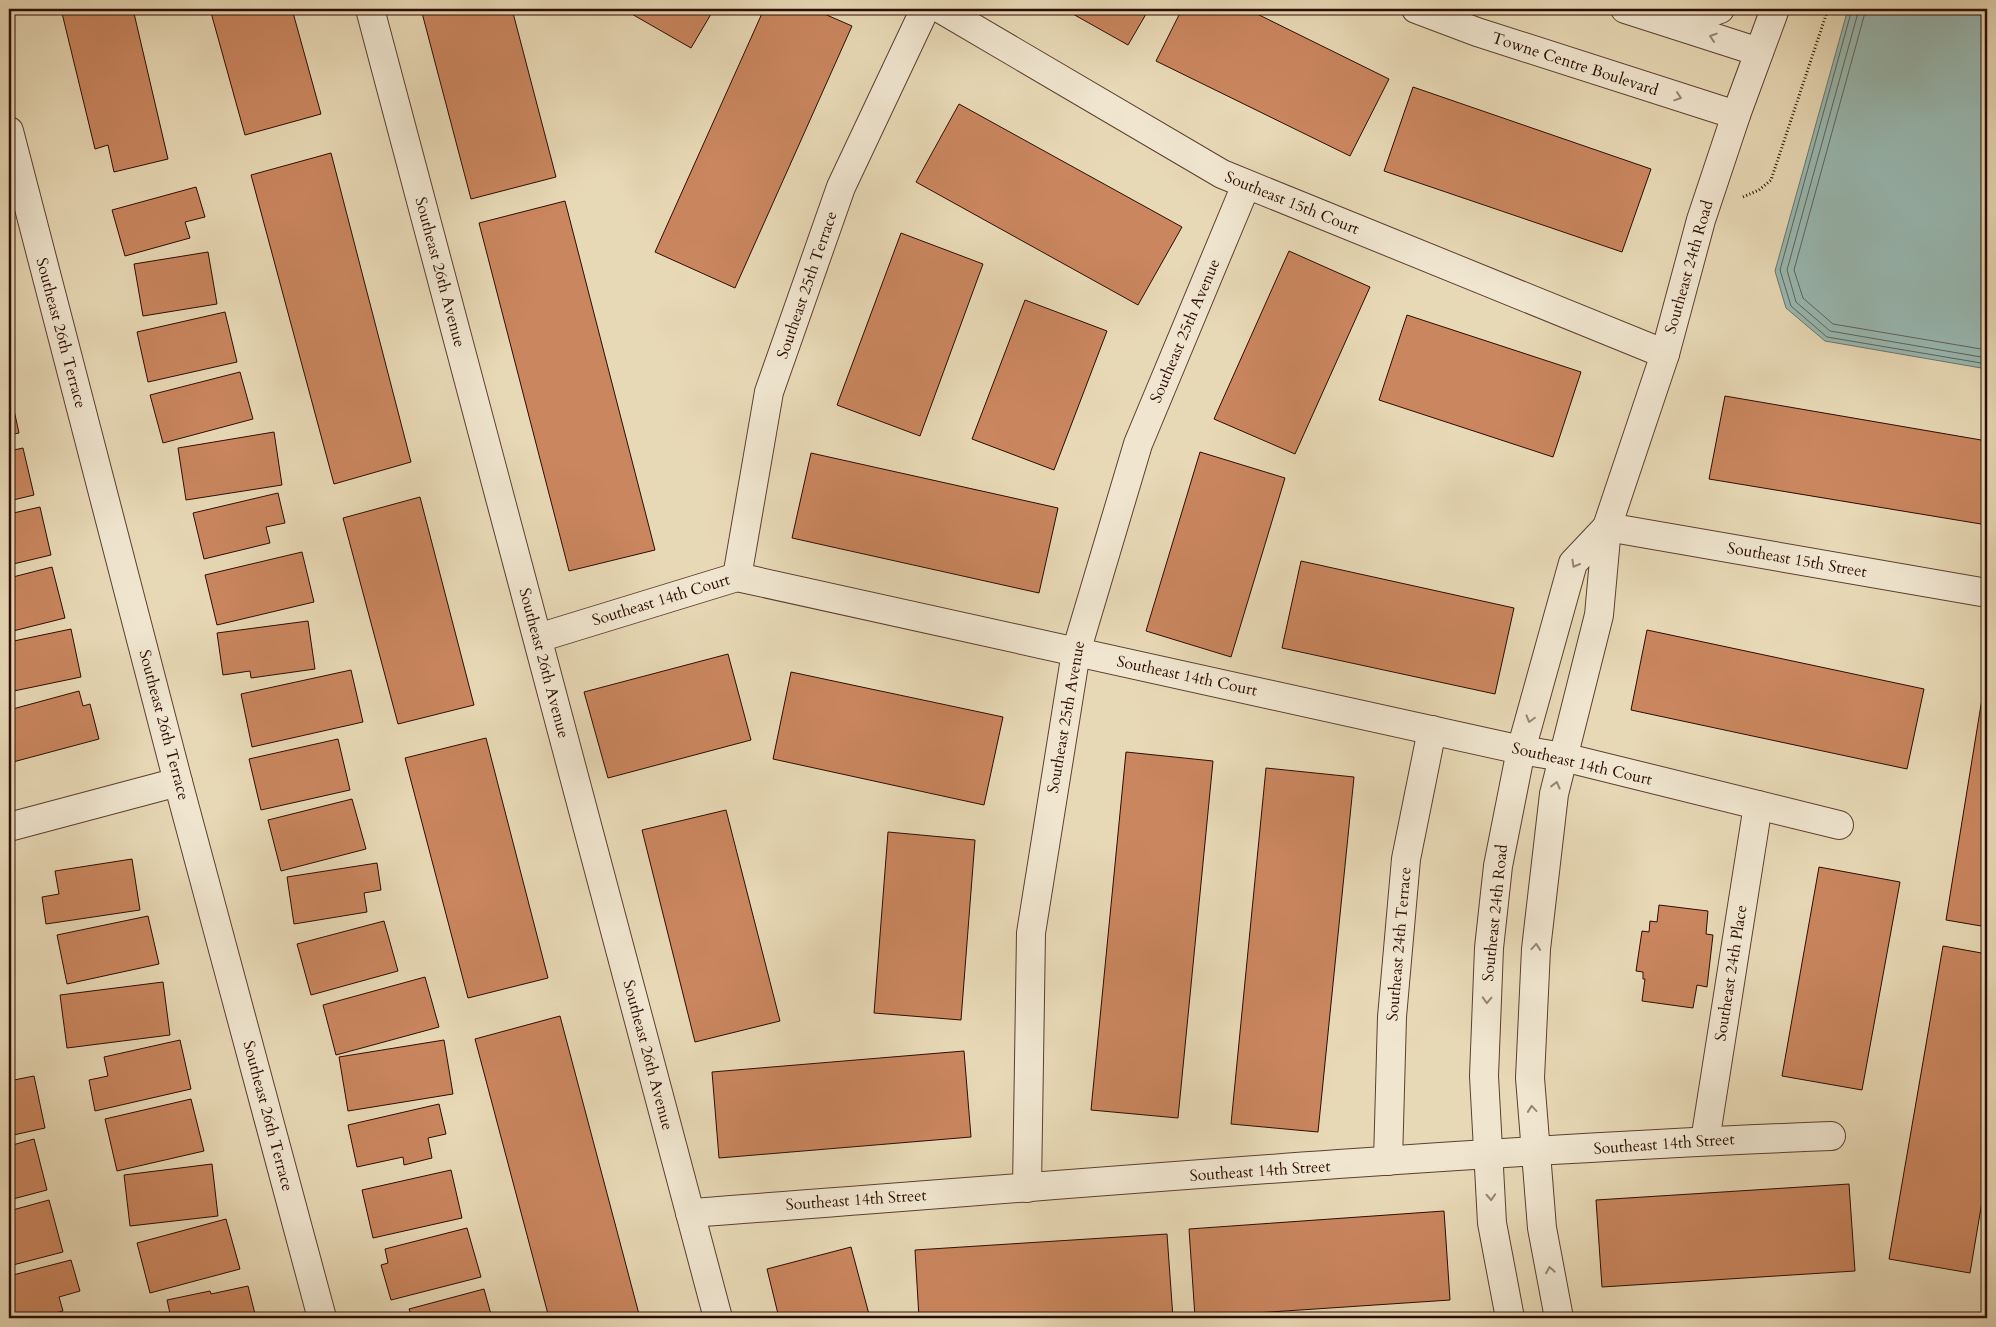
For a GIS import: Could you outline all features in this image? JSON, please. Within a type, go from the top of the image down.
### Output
[{"type":"street","name":"Southeast 26th Avenue","points":[[370,9],[718,1318]]},
{"type":"street","name":"Southeast 25th Terrace","points":[[737,577],[769,392],[842,187],[925,9]]},
{"type":"street","name":"Southeast 15th Court","points":[[940,9],[1222,174],[1665,354]]},
{"type":"street","name":"Towne Centre Boulevard","points":[[1416,9],[1477,32],[1736,115]]},
{"type":"street","points":[[1625,9],[1759,52]]},
{"type":"street","points":[[1676,26],[1720,9]]},
{"type":"street","name":"Southeast 24th Road","points":[[1559,1318],[1542,1228],[1530,1078],[1536,949],[1554,794],[1599,615],[1607,527],[1665,354],[1701,220],[1736,115],[1776,9]]},
{"type":"street","name":"Southeast 26th Terrace","points":[[9,131],[178,782],[322,1318]]},
{"type":"street","name":"Southeast 25th Avenue","points":[[1026,1188],[1031,933],[1076,652],[1138,444],[1246,185]]},
{"type":"street","name":"Southeast 24th Road","points":[[1510,1318],[1492,1224],[1484,1076],[1489,948],[1498,866],[1522,750],[1574,563],[1607,527]]},
{"type":"street","name":"Southeast 15th Street","points":[[1607,527],[1987,593]]},
{"type":"street","name":"Southeast 14th Court","points":[[538,638],[737,577],[1522,750],[1563,757],[1839,825]]},
{"type":"street","name":"Southeast 24th Terrace","points":[[1388,1161],[1392,1017],[1406,859],[1432,730]]},
{"type":"street","points":[[9,827],[178,782]]},
{"type":"street","name":"Southeast 24th Place","points":[[1705,1141],[1758,806]]},
{"type":"street","name":"Southeast 14th Street","points":[[690,1213],[1488,1154],[1705,1141],[1831,1136]]},
{"type":"path","points":[[1701,220],[1746,195],[1759,190],[1771,180],[1828,9]]},
{"type":"water","points":[[1848,9],[1987,9],[1987,369],[1825,341],[1786,308],[1775,271]]},
{"type":"building","points":[[61,9],[133,9],[168,159],[114,172],[108,145],[95,149]]},
{"type":"building","points":[[210,9],[292,9],[321,114],[245,135]]},
{"type":"building","points":[[421,9],[512,9],[556,177],[471,199]]},
{"type":"building","points":[[623,9],[714,9],[691,48]]},
{"type":"building","points":[[764,9],[813,9],[852,26],[735,288],[655,252]]},
{"type":"building","points":[[1064,9],[1149,9],[1128,45]]},
{"type":"building","points":[[1182,9],[1247,9],[1389,79],[1350,156],[1156,61]]},
{"type":"building","points":[[1413,87],[1651,169],[1622,252],[1384,171]]},
{"type":"building","points":[[959,104],[1182,227],[1138,305],[916,182]]},
{"type":"building","points":[[331,153],[411,462],[334,484],[251,175]]},
{"type":"building","points":[[196,187],[205,217],[185,222],[190,238],[125,256],[112,210]]},
{"type":"building","points":[[565,201],[655,550],[569,571],[479,223]]},
{"type":"building","points":[[901,233],[983,264],[920,436],[837,405]]},
{"type":"building","points":[[1289,251],[1370,287],[1295,454],[1214,419]]},
{"type":"building","points":[[208,252],[217,304],[143,316],[134,264]]},
{"type":"building","points":[[1025,300],[1107,331],[1054,470],[972,439]]},
{"type":"building","points":[[225,312],[237,362],[148,382],[137,332]]},
{"type":"building","points":[[1407,315],[1581,372],[1553,457],[1379,400]]},
{"type":"building","points":[[240,372],[253,419],[163,443],[150,395]]},
{"type":"building","points":[[9,387],[19,433],[9,435]]},
{"type":"building","points":[[1725,396],[1987,441],[1987,525],[1709,479]]},
{"type":"building","points":[[274,432],[282,485],[186,500],[178,448]]},
{"type":"building","points":[[23,448],[34,495],[9,501],[9,451]]},
{"type":"building","points":[[1200,452],[1285,478],[1231,657],[1146,631]]},
{"type":"building","points":[[811,453],[1058,508],[1039,593],[792,538]]},
{"type":"building","points":[[278,493],[285,523],[266,527],[270,543],[204,559],[193,513]]},
{"type":"building","points":[[420,497],[474,705],[398,724],[343,518]]},
{"type":"building","points":[[40,507],[51,555],[9,565],[9,514]]},
{"type":"building","points":[[302,552],[314,602],[217,625],[205,575]]},
{"type":"building","points":[[1301,561],[1514,608],[1495,694],[1282,648]]},
{"type":"building","points":[[52,567],[65,618],[9,632],[9,578]]},
{"type":"building","points":[[308,621],[315,669],[251,678],[250,671],[223,675],[217,633]]},
{"type":"building","points":[[71,629],[81,677],[9,692],[9,642]]},
{"type":"building","points":[[1647,630],[1924,689],[1907,769],[1631,710]]},
{"type":"building","points":[[728,654],[751,740],[608,778],[584,692]]},
{"type":"building","points":[[1987,668],[1987,927],[1946,920]]},
{"type":"building","points":[[351,670],[363,722],[252,747],[241,694]]},
{"type":"building","points":[[791,672],[1003,717],[984,805],[773,759]]},
{"type":"building","points":[[79,691],[83,706],[90,704],[99,739],[13,762],[9,749],[9,710]]},
{"type":"building","points":[[486,738],[548,978],[468,998],[405,758]]},
{"type":"building","points":[[338,739],[350,790],[261,810],[249,759]]},
{"type":"building","points":[[1126,752],[1213,761],[1178,1118],[1091,1110]]},
{"type":"building","points":[[1266,768],[1354,777],[1318,1132],[1231,1124]]},
{"type":"building","points":[[352,799],[366,849],[281,871],[268,820]]},
{"type":"building","points":[[726,810],[780,1021],[695,1042],[642,830]]},
{"type":"building","points":[[888,832],[975,840],[961,1020],[874,1013]]},
{"type":"building","points":[[132,859],[140,910],[46,924],[42,897],[59,894],[55,871]]},
{"type":"building","points":[[377,863],[381,890],[364,893],[367,912],[294,924],[287,877]]},
{"type":"building","points":[[1819,867],[1900,882],[1862,1090],[1782,1076]]},
{"type":"building","points":[[1659,905],[1708,911],[1706,934],[1713,935],[1707,987],[1697,985],[1693,1008],[1642,1001],[1645,979],[1643,979],[1643,972],[1636,971],[1642,931],[1649,932],[1650,921],[1657,922]]},
{"type":"building","points":[[148,916],[159,964],[67,984],[57,935]]},
{"type":"building","points":[[384,921],[398,971],[311,995],[297,944]]},
{"type":"building","points":[[1943,946],[1987,954],[1987,1172],[1970,1273],[1889,1259]]},
{"type":"building","points":[[425,977],[439,1027],[336,1055],[323,1005]]},
{"type":"building","points":[[163,982],[170,1035],[67,1048],[60,995]]},
{"type":"building","points":[[560,1016],[640,1318],[549,1318],[475,1039]]},
{"type":"building","points":[[180,1040],[191,1089],[95,1111],[89,1080],[108,1076],[104,1057]]},
{"type":"building","points":[[444,1040],[453,1094],[348,1111],[339,1057]]},
{"type":"building","points":[[9,1045],[14,1069],[9,1070]]},
{"type":"building","points":[[964,1051],[971,1137],[719,1158],[712,1072]]},
{"type":"building","points":[[34,1076],[45,1128],[9,1136],[9,1081]]},
{"type":"building","points":[[191,1099],[204,1151],[117,1171],[105,1119]]},
{"type":"building","points":[[439,1104],[446,1134],[428,1138],[432,1158],[404,1165],[403,1157],[357,1167],[348,1125]]},
{"type":"building","points":[[34,1139],[47,1190],[9,1200],[9,1146]]},
{"type":"building","points":[[212,1164],[218,1216],[130,1226],[124,1175]]},
{"type":"building","points":[[451,1170],[462,1218],[373,1238],[362,1190]]},
{"type":"building","points":[[1849,1184],[1855,1271],[1602,1287],[1596,1200]]},
{"type":"building","points":[[49,1200],[63,1252],[9,1266],[9,1211]]},
{"type":"building","points":[[1444,1211],[1450,1300],[1195,1317],[1189,1229]]},
{"type":"building","points":[[226,1219],[240,1269],[150,1293],[137,1243]]},
{"type":"building","points":[[467,1228],[481,1277],[391,1300],[381,1265],[388,1263],[385,1249]]},
{"type":"building","points":[[1167,1234],[1173,1318],[919,1318],[915,1250]]},
{"type":"building","points":[[851,1247],[870,1318],[779,1318],[767,1269]]},
{"type":"building","points":[[71,1260],[80,1291],[59,1297],[63,1311],[36,1318],[9,1318],[9,1276]]},
{"type":"building","points":[[248,1286],[256,1318],[171,1318],[167,1300],[210,1291],[211,1294]]},
{"type":"building","points":[[484,1289],[492,1318],[412,1318],[409,1309]]}]
